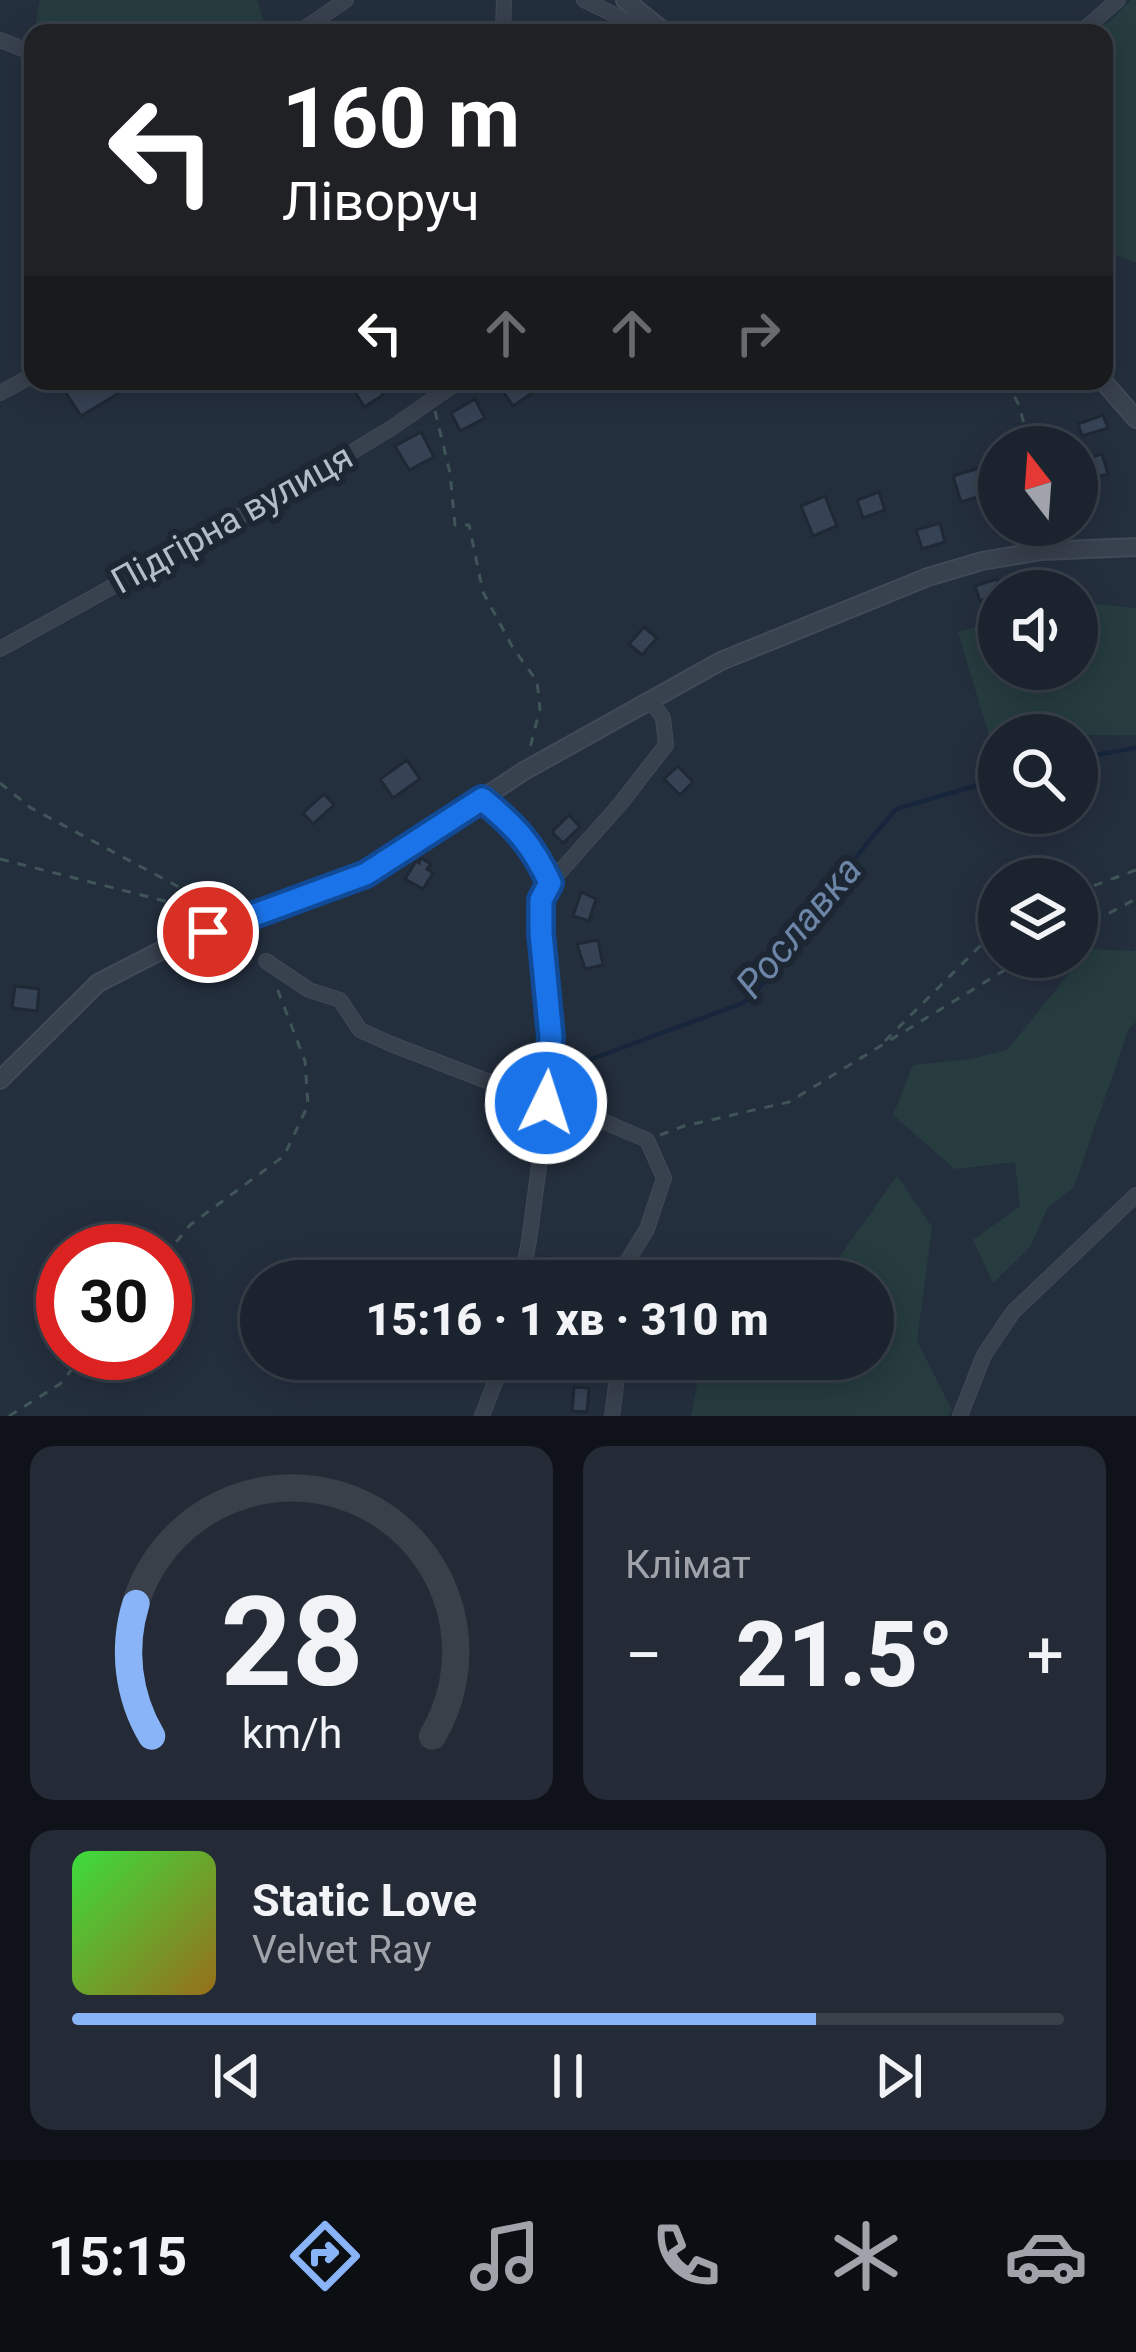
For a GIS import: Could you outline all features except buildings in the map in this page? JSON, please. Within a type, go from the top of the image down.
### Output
[{"type":"street","points":[[311,24],[346,0]]},
{"type":"street","points":[[584,0],[633,24]]},
{"type":"street","points":[[625,0],[655,24]]},
{"type":"street","points":[[1090,24],[1118,0]]},
{"type":"street","name":"Підгірна вулиця","points":[[0,649],[314,476],[446,390]]},
{"type":"street","points":[[1111,390],[1136,419]]},
{"type":"street","points":[[0,1079],[98,983],[174,944],[366,874],[524,771],[721,661],[928,577],[982,561],[1041,551],[1136,547]]},
{"type":"street","points":[[525,1260],[545,1121],[551,1037],[541,900],[550,883],[666,746],[663,718],[651,701]]},
{"type":"street","points":[[482,799],[514,825],[550,883]]},
{"type":"street","points":[[266,961],[309,990],[340,1000],[360,1030],[487,1081],[546,1084],[572,1108],[647,1140],[664,1178],[646,1229],[628,1260]]},
{"type":"street","points":[[960,1416],[984,1355],[1013,1312],[1136,1196]]},
{"type":"street","points":[[482,1416],[496,1380]]},
{"type":"street","points":[[612,1416],[616,1380]]},
{"type":"path","points":[[1011,390],[1024,426]]},
{"type":"path","points":[[432,400],[450,473],[455,525],[469,525],[483,592],[536,681],[540,709],[524,771]]},
{"type":"path","points":[[0,783],[31,808],[243,921]]},
{"type":"path","points":[[0,859],[243,921]]},
{"type":"path","points":[[1098,884],[1136,870]]},
{"type":"path","points":[[1098,919],[1136,898]]},
{"type":"path","points":[[879,1046],[978,948]]},
{"type":"path","points":[[192,1225],[284,1156],[308,1105],[305,1061],[266,961]]},
{"type":"path","points":[[647,1140],[684,1126],[789,1102],[991,978]]},
{"type":"path","points":[[480,1078],[545,1121]]},
{"type":"path","points":[[8,1416],[63,1380]]},
{"type":"green space","points":[[40,0],[257,0],[265,24],[36,24]]},
{"type":"green space","points":[[1136,0],[1136,263],[1113,254],[1113,24],[1105,24]]},
{"type":"green space","points":[[1098,604],[1136,608],[1136,735],[1098,735],[1098,714],[983,714],[958,632],[978,627],[978,690],[1098,690]]},
{"type":"green space","points":[[1136,944],[1136,1022],[1129,1028],[1074,1187],[1048,1207],[1030,1247],[993,1283],[973,1240],[1020,1206],[1015,1162],[955,1169],[893,1115],[913,1065],[1007,1050],[1065,978],[1098,978],[1098,949],[1135,951]]},
{"type":"green space","points":[[897,1176],[932,1227],[917,1341],[952,1410],[948,1416],[691,1416],[698,1380],[894,1380],[894,1260],[837,1260]]},
{"type":"waterway","name":"Рославка","points":[[1098,754],[1136,748]]},
{"type":"waterway","name":"Рославка","points":[[586,1061],[743,1003],[769,978],[896,809],[978,785]]},
{"type":"route","points":[[208,932],[366,874],[482,799],[514,825],[550,883],[541,900],[551,1037],[546,1103]]}]
